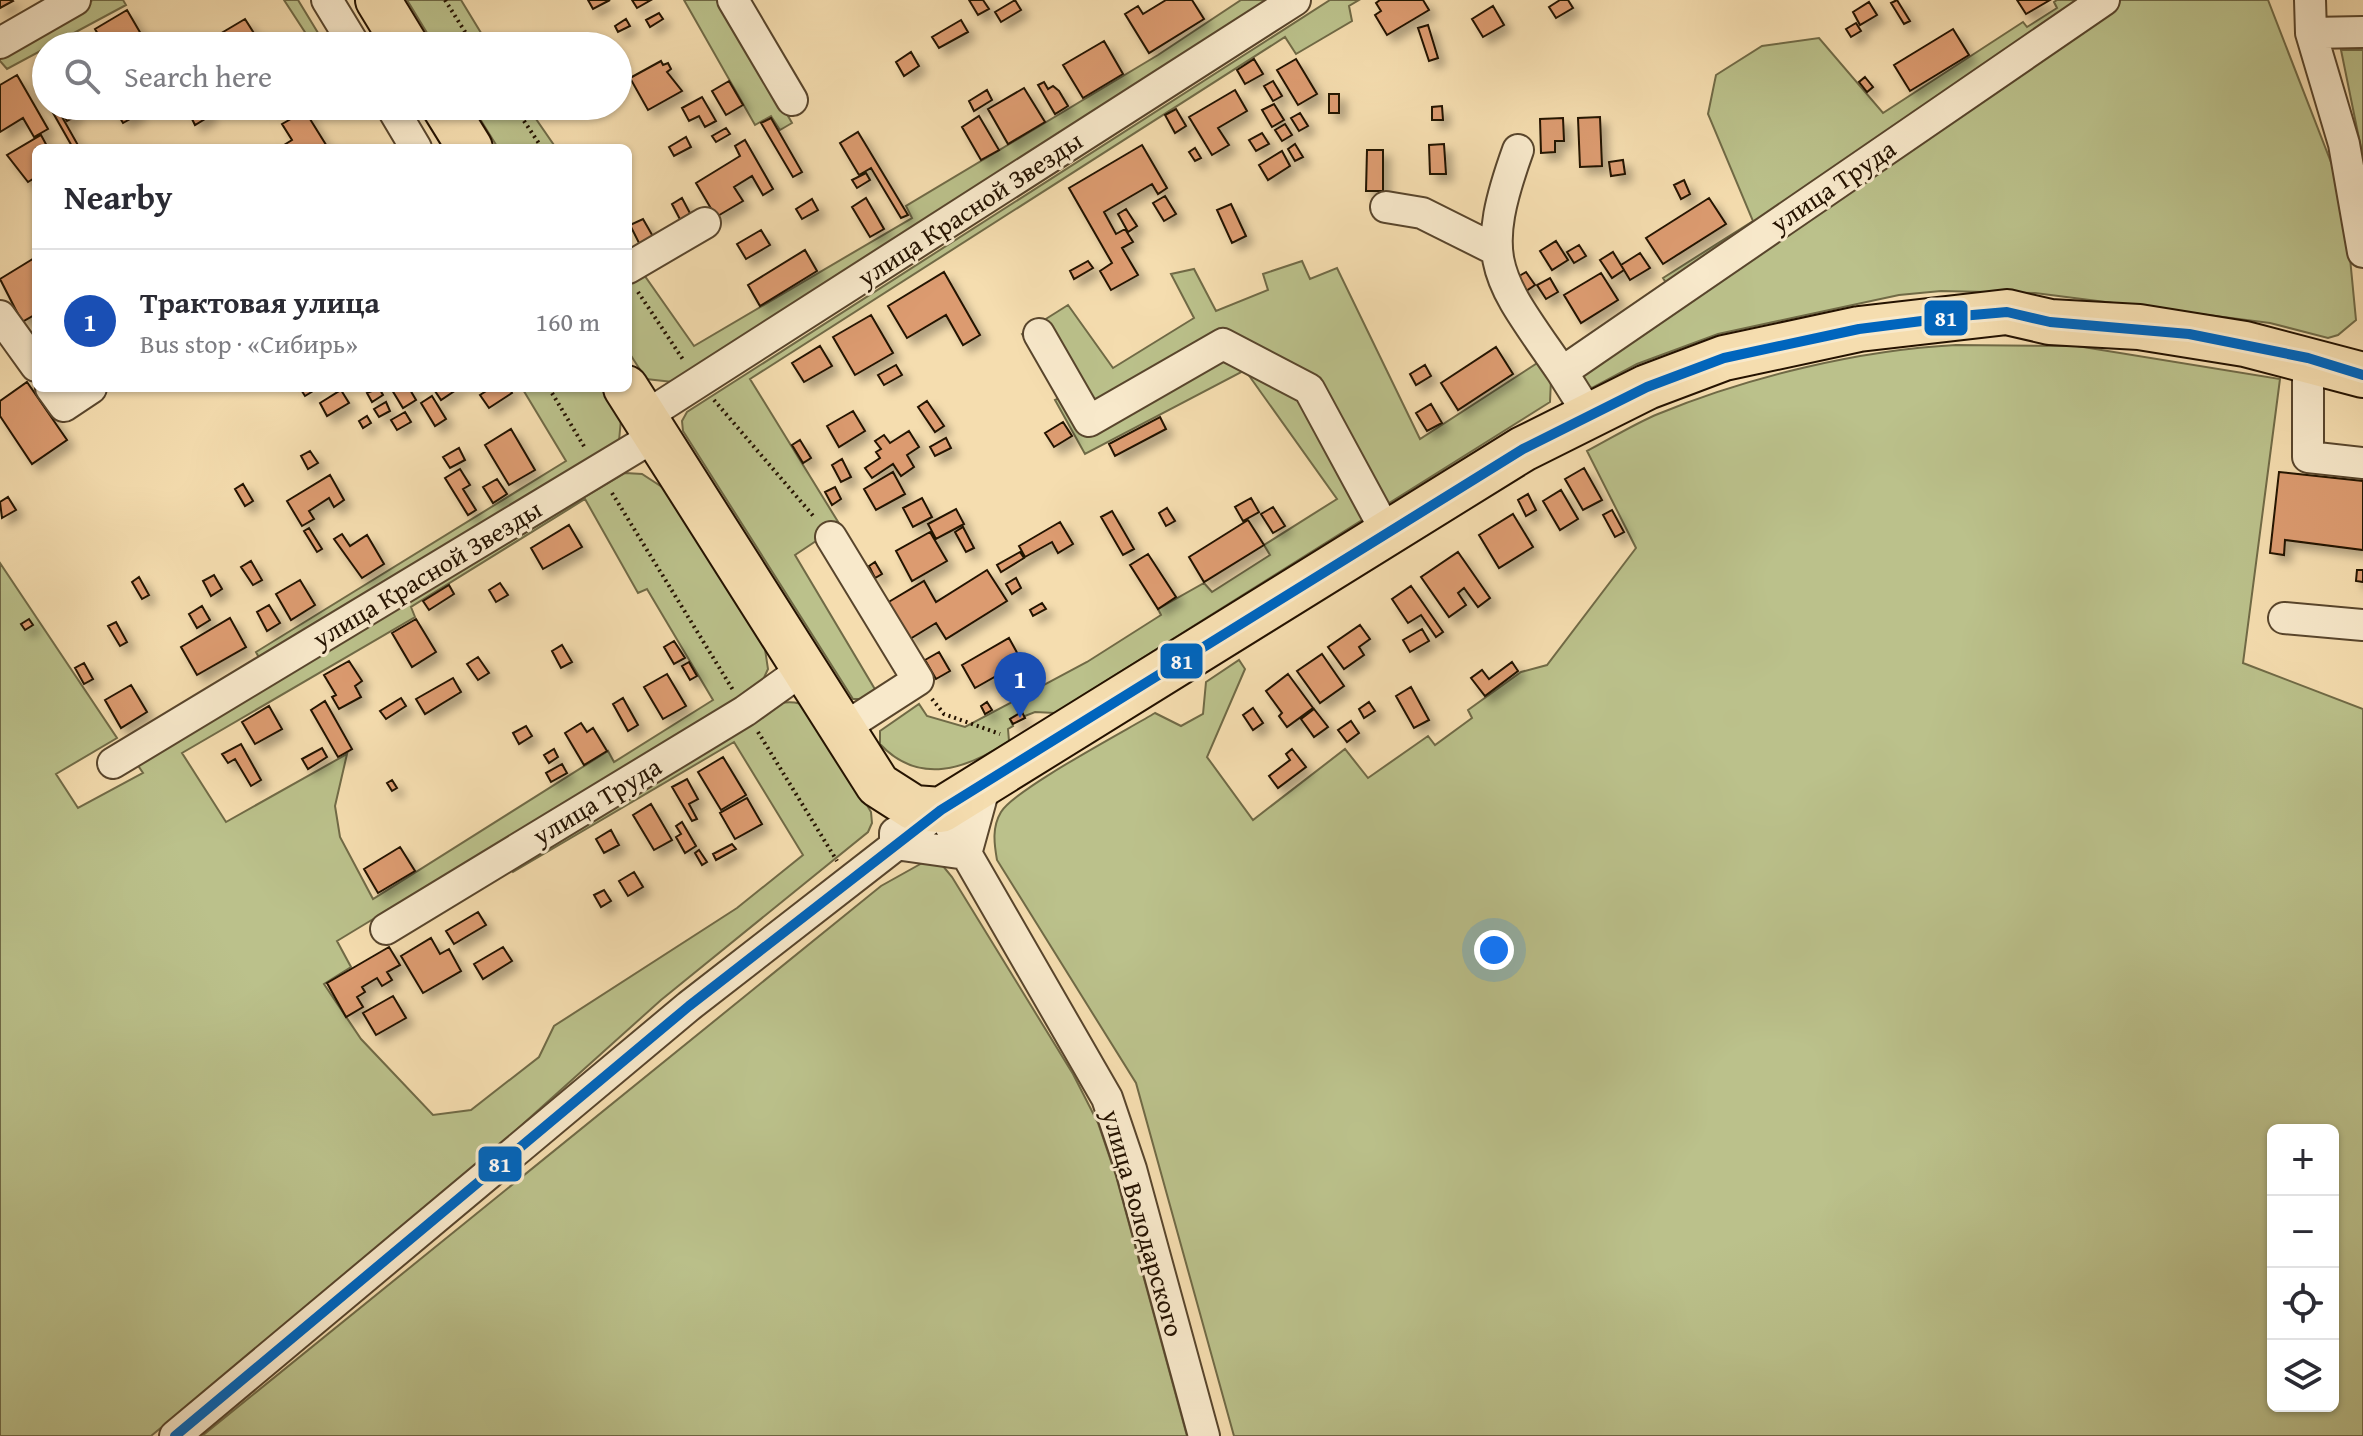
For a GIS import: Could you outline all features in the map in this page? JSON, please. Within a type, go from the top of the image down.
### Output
[{"type":"highway","points":[[378,0],[397,32]]},
{"type":"highway","points":[[451,120],[464,144]]},
{"type":"highway","points":[[642,414],[878,785],[914,808],[941,810],[1523,449],[1682,372],[1763,348],[1859,329],[2007,312],[2050,322],[2189,334],[2308,358],[2363,375]]},
{"type":"street","points":[[0,43],[75,0]]},
{"type":"street","points":[[327,0],[346,32]]},
{"type":"street","points":[[733,0],[792,100]]},
{"type":"street","name":"улица Красной Звезды","points":[[113,763],[599,470],[642,414],[699,383],[1295,0]]},
{"type":"street","name":"улица Труда","points":[[1562,372],[2104,0]]},
{"type":"street","points":[[2310,0],[2311,33],[2344,144],[2363,252]]},
{"type":"street","points":[[2311,33],[2363,32]]},
{"type":"street","points":[[399,120],[414,144]]},
{"type":"street","points":[[1518,150],[1499,204],[1494,249],[1507,291],[1589,415]]},
{"type":"street","points":[[1386,207],[1422,213],[1494,249]]},
{"type":"street","points":[[632,278],[705,223]]},
{"type":"street","points":[[0,316],[32,360]]},
{"type":"street","points":[[1039,334],[1089,421],[1223,344],[1309,389],[1387,533]]},
{"type":"street","points":[[2308,358],[2308,457],[2363,463]]},
{"type":"street","points":[[54,392],[64,406],[85,392]]},
{"type":"street","points":[[831,537],[918,680],[842,729]]},
{"type":"street","points":[[2284,618],[2363,625]]},
{"type":"street","name":"улица Труда","points":[[386,929],[745,711],[805,668]]},
{"type":"street","points":[[895,844],[966,854],[985,785]]},
{"type":"street","points":[[894,795],[895,844]]},
{"type":"street","points":[[175,1436],[689,1006],[941,810]]},
{"type":"street","name":"улица Володарского","points":[[941,810],[1107,1098],[1131,1169],[1204,1436]]},
{"type":"path","points":[[445,0],[465,32]]},
{"type":"path","points":[[523,120],[539,144]]},
{"type":"path","points":[[632,278],[699,383],[831,537]]},
{"type":"path","points":[[551,392],[849,881]]},
{"type":"path","points":[[918,680],[944,714],[1005,736]]},
{"type":"green space","points":[[93,0],[123,0],[126,5],[76,32],[37,32]]},
{"type":"green space","points":[[284,0],[298,0],[317,32],[305,32]]},
{"type":"green space","points":[[407,0],[461,0],[480,32],[426,32]]},
{"type":"green space","points":[[684,0],[722,0],[792,123],[780,130],[771,116],[755,125]]},
{"type":"green space","points":[[1241,0],[1281,0],[673,382],[646,379],[632,357],[632,258],[694,346],[912,218],[906,206],[1158,55]]},
{"type":"green space","points":[[1330,0],[1359,0],[1349,6],[1352,21],[1296,54],[1285,37],[750,379],[840,525],[795,555],[876,691],[863,699],[853,699],[683,431],[682,421],[687,412]]},
{"type":"green space","points":[[2268,0],[2334,170],[2347,227],[2356,320],[2338,335],[2328,338],[2270,323],[2035,293],[1941,291],[1899,295],[1718,334],[1637,364],[1592,388],[1583,383],[1575,353],[1668,286],[1663,278],[1753,221],[1708,114],[1716,75],[1762,46],[1819,38],[1883,113],[2023,22],[2027,27],[2057,8],[2054,2]]},
{"type":"green space","points":[[32,35],[32,56],[7,69],[0,61],[0,53]]},
{"type":"green space","points":[[2341,50],[2363,50],[2363,158]]},
{"type":"green space","points":[[481,120],[537,120],[553,144],[496,144]]},
{"type":"green space","points":[[1302,261],[1310,279],[1337,268],[1420,439],[1542,360],[1551,379],[1550,402],[1055,713],[1035,712],[1020,718],[1021,712],[1010,719],[1013,726],[1008,729],[1009,741],[993,751],[943,769],[911,765],[895,757],[880,744],[880,731],[919,704],[927,716],[965,727],[1087,662],[1161,615],[1158,609],[1204,583],[1212,592],[1270,555],[1264,545],[1337,499],[1245,370],[1085,454],[1055,400],[1062,397],[1022,334],[1068,305],[1113,368],[1194,318],[1171,274],[1194,269],[1216,311],[1268,290],[1263,274]]},
{"type":"green space","points":[[1956,345],[2077,346],[2280,379],[2243,663],[2363,709],[2363,1436],[1234,1436],[1136,1083],[997,860],[995,829],[1001,812],[1048,775],[1155,713],[1181,726],[1203,714],[1206,682],[1239,660],[1245,669],[1207,757],[1253,820],[1345,749],[1368,778],[1428,736],[1435,745],[1472,718],[1468,710],[1521,672],[1547,665],[1636,548],[1587,451],[1649,418],[1729,388],[1843,359]]},
{"type":"green space","points":[[524,392],[606,392],[621,419],[619,441],[263,665],[256,652],[566,461]]},
{"type":"green space","points":[[625,473],[642,474],[665,489],[765,649],[768,669],[761,684],[337,941],[351,967],[324,984],[361,1039],[433,1115],[471,1110],[539,1057],[554,1026],[737,908],[803,855],[734,742],[513,872],[510,867],[779,703],[798,703],[814,714],[871,812],[872,823],[868,832],[661,1000],[476,1166],[151,1436],[0,1436],[0,563],[117,738],[56,774],[78,808],[143,773],[137,764]],"holes":[[[585,499],[638,593],[647,589],[713,700],[614,762],[608,751],[373,899],[340,837],[335,806],[347,754],[226,822],[182,753],[415,617],[411,607]]]},
{"type":"green space","points":[[924,862],[943,866],[952,877],[1073,1074],[1098,1123],[1116,1176],[1187,1436],[202,1436],[881,886]]},
{"type":"building","points":[[0,0],[12,0],[13,1],[0,8]]},
{"type":"building","points":[[588,0],[610,0],[593,9]]},
{"type":"building","points":[[632,0],[651,0],[637,8]]},
{"type":"building","points":[[969,0],[983,0],[989,9],[978,15]]},
{"type":"building","points":[[1015,0],[1021,10],[1001,22],[995,12]]},
{"type":"building","points":[[1166,0],[1192,0],[1204,19],[1149,53],[1125,14],[1138,6],[1143,14]]},
{"type":"building","points":[[1380,0],[1423,0],[1429,10],[1387,35],[1375,15],[1381,11],[1376,3]]},
{"type":"building","points":[[1560,0],[1568,0],[1573,8],[1556,18],[1549,7]]},
{"type":"building","points":[[1897,0],[1910,21],[1904,24],[1891,3]]},
{"type":"building","points":[[2017,0],[2050,0],[2026,14]]},
{"type":"building","points":[[1869,2],[1877,15],[1860,25],[1853,12]]},
{"type":"building","points":[[1493,6],[1504,25],[1483,37],[1472,19]]},
{"type":"building","points":[[127,10],[140,32],[97,32],[95,29]]},
{"type":"building","points":[[659,13],[663,19],[650,27],[646,20]]},
{"type":"building","points":[[245,19],[253,32],[223,32]]},
{"type":"building","points":[[626,19],[630,26],[618,32],[615,26]]},
{"type":"building","points":[[961,20],[968,32],[939,48],[932,37]]},
{"type":"building","points":[[1856,23],[1861,31],[1851,37],[1846,29]]},
{"type":"building","points":[[1428,25],[1438,58],[1429,61],[1418,28]]},
{"type":"building","points":[[1953,29],[1969,55],[1910,91],[1894,65]]},
{"type":"building","points":[[1104,41],[1123,74],[1083,98],[1063,65]]},
{"type":"building","points":[[911,52],[919,66],[904,76],[896,62]]},
{"type":"building","points":[[1254,59],[1263,74],[1245,84],[1237,70]]},
{"type":"building","points":[[1296,59],[1317,94],[1298,105],[1277,70]]},
{"type":"building","points":[[661,61],[663,65],[668,63],[671,69],[667,72],[682,91],[648,110],[632,77]]},
{"type":"building","points":[[17,75],[32,101],[32,120],[43,120],[48,129],[34,137],[23,118],[0,132],[0,85]]},
{"type":"building","points":[[1865,77],[1873,87],[1867,92],[1859,82]]},
{"type":"building","points":[[729,81],[743,105],[726,115],[712,91]]},
{"type":"building","points":[[1273,81],[1282,96],[1273,101],[1264,86]]},
{"type":"building","points":[[1044,82],[1048,89],[1053,86],[1059,91],[1068,106],[1055,114],[1038,85]]},
{"type":"building","points":[[1024,88],[1045,122],[1008,144],[988,109]]},
{"type":"building","points":[[987,90],[992,100],[974,111],[969,101]]},
{"type":"building","points":[[1235,90],[1247,111],[1218,128],[1229,145],[1212,155],[1189,117]]},
{"type":"building","points":[[1329,94],[1339,94],[1339,113],[1329,113]]},
{"type":"building","points":[[702,97],[716,121],[705,127],[699,116],[689,121],[682,108]]},
{"type":"building","points":[[1274,104],[1284,120],[1272,127],[1262,110]]},
{"type":"building","points":[[1442,106],[1443,120],[1432,120],[1432,107]]},
{"type":"building","points":[[1176,109],[1186,126],[1175,133],[1165,115]]},
{"type":"building","points":[[1300,113],[1308,126],[1299,131],[1291,118]]},
{"type":"building","points":[[979,116],[999,150],[981,160],[962,127]]},
{"type":"building","points":[[1600,117],[1602,166],[1580,167],[1578,118]]},
{"type":"building","points":[[771,118],[802,172],[793,177],[761,123]]},
{"type":"building","points":[[1563,118],[1564,141],[1555,141],[1555,152],[1541,153],[1540,119]]},
{"type":"building","points":[[57,120],[64,120],[77,144],[71,144]]},
{"type":"building","points":[[289,120],[311,120],[326,144],[286,144],[292,140],[282,124]]},
{"type":"building","points":[[1285,124],[1292,135],[1282,141],[1275,130]]},
{"type":"building","points":[[726,128],[730,134],[716,142],[712,136]]},
{"type":"building","points":[[858,132],[908,215],[901,218],[871,168],[859,175],[840,143]]},
{"type":"building","points":[[1262,133],[1269,144],[1256,151],[1249,140]]},
{"type":"building","points":[[41,135],[46,144],[32,144],[32,180],[28,182],[7,155]]},
{"type":"building","points":[[686,137],[691,147],[674,156],[669,147]]},
{"type":"building","points":[[745,140],[773,189],[763,195],[752,176],[734,187],[743,201],[716,217],[696,183],[740,156],[735,146]]},
{"type":"building","points":[[1295,144],[1303,157],[1295,161],[1288,149]]},
{"type":"building","points":[[1444,144],[1446,174],[1430,174],[1429,145]]},
{"type":"building","points":[[1142,145],[1167,188],[1158,194],[1152,184],[1104,212],[1116,234],[1125,229],[1133,242],[1122,248],[1138,275],[1111,290],[1100,271],[1112,263],[1069,188]]},
{"type":"building","points":[[1195,148],[1201,158],[1195,161],[1189,152]]},
{"type":"building","points":[[1367,150],[1383,150],[1383,191],[1366,191]]},
{"type":"building","points":[[1282,151],[1290,166],[1268,180],[1259,165]]},
{"type":"building","points":[[1623,160],[1625,174],[1611,176],[1609,162]]},
{"type":"building","points":[[866,173],[870,180],[857,188],[852,180]]},
{"type":"building","points":[[1684,180],[1690,194],[1681,199],[1674,185]]},
{"type":"building","points":[[1165,196],[1176,214],[1164,221],[1153,203]]},
{"type":"building","points":[[682,198],[693,219],[683,225],[672,204]]},
{"type":"building","points":[[866,198],[884,229],[870,237],[852,207]]},
{"type":"building","points":[[1709,198],[1726,224],[1663,264],[1646,238]]},
{"type":"building","points":[[812,199],[818,210],[802,219],[796,209]]},
{"type":"building","points":[[1231,204],[1246,236],[1232,243],[1217,210]]},
{"type":"building","points":[[1126,209],[1137,226],[1128,232],[1118,214]]},
{"type":"building","points":[[643,219],[655,240],[641,247],[632,224]]},
{"type":"building","points":[[761,230],[770,245],[746,259],[737,244]]},
{"type":"building","points":[[1556,241],[1568,260],[1552,270],[1540,251]]},
{"type":"building","points":[[1579,245],[1586,256],[1574,263],[1567,252]]},
{"type":"building","points":[[805,250],[817,271],[760,306],[748,285]]},
{"type":"building","points":[[1613,252],[1624,270],[1612,278],[1600,260]]},
{"type":"building","points":[[1640,253],[1650,268],[1630,280],[1621,265]]},
{"type":"building","points":[[32,259],[32,316],[22,322],[0,279]]},
{"type":"building","points":[[1088,261],[1093,268],[1074,279],[1070,271]]},
{"type":"building","points":[[944,272],[980,335],[963,345],[946,315],[907,338],[888,306]]},
{"type":"building","points":[[1526,272],[1535,285],[1523,293],[1514,279]]},
{"type":"building","points":[[1601,273],[1618,300],[1581,323],[1564,295]]},
{"type":"building","points":[[1550,278],[1558,292],[1546,299],[1537,285]]},
{"type":"building","points":[[871,315],[893,353],[855,375],[833,337]]},
{"type":"building","points":[[820,346],[832,366],[804,382],[792,363]]},
{"type":"building","points":[[1496,347],[1513,374],[1458,410],[1441,383]]},
{"type":"building","points":[[896,365],[902,375],[884,385],[878,375]]},
{"type":"building","points":[[1425,365],[1431,376],[1416,385],[1410,374]]},
{"type":"building","points":[[27,382],[67,440],[32,464],[0,416],[0,401]]},
{"type":"building","points":[[342,392],[349,403],[327,416],[320,403]]},
{"type":"building","points":[[381,392],[383,395],[372,402],[367,393]]},
{"type":"building","points":[[393,392],[411,392],[416,400],[403,408]]},
{"type":"building","points":[[436,392],[453,392],[441,400]]},
{"type":"building","points":[[485,392],[512,393],[489,408],[480,395]]},
{"type":"building","points":[[432,396],[446,419],[435,426],[421,403]]},
{"type":"building","points":[[927,401],[944,426],[935,432],[918,407]]},
{"type":"building","points":[[386,402],[390,411],[379,417],[374,409]]},
{"type":"building","points":[[1431,404],[1442,423],[1427,431],[1416,413]]},
{"type":"building","points":[[853,411],[865,431],[839,447],[827,426]]},
{"type":"building","points":[[405,412],[411,422],[397,430],[391,420]]},
{"type":"building","points":[[367,416],[371,423],[363,428],[359,421]]},
{"type":"building","points":[[1160,417],[1166,429],[1115,456],[1109,444]]},
{"type":"building","points":[[1063,422],[1072,436],[1054,447],[1045,433]]},
{"type":"building","points":[[511,429],[535,470],[509,485],[485,445]]},
{"type":"building","points":[[909,431],[919,447],[907,455],[914,467],[901,476],[893,464],[872,478],[865,468],[880,458],[876,452],[881,449],[875,441],[884,435],[890,443]]},
{"type":"building","points":[[946,438],[951,448],[935,456],[930,447]]},
{"type":"building","points":[[800,440],[811,458],[803,463],[792,445]]},
{"type":"building","points":[[459,448],[465,460],[450,468],[443,457]]},
{"type":"building","points":[[310,451],[318,463],[308,469],[301,456]]},
{"type":"building","points":[[842,459],[851,477],[841,482],[832,465]]},
{"type":"building","points":[[1584,468],[1602,500],[1583,510],[1565,479]]},
{"type":"building","points":[[460,469],[470,485],[463,489],[476,510],[468,515],[445,478]]},
{"type":"building","points":[[893,472],[905,494],[876,510],[864,489]]},
{"type":"building","points":[[2279,472],[2363,481],[2363,550],[2285,540],[2284,555],[2270,553]]},
{"type":"building","points":[[330,475],[344,500],[334,507],[329,498],[309,511],[314,519],[302,526],[287,501]]},
{"type":"building","points":[[497,479],[507,494],[493,503],[483,487]]},
{"type":"building","points":[[243,484],[253,501],[245,506],[235,489]]},
{"type":"building","points":[[835,487],[841,499],[832,505],[825,492]]},
{"type":"building","points":[[1561,490],[1578,519],[1560,530],[1543,501]]},
{"type":"building","points":[[1528,494],[1536,510],[1526,516],[1518,500]]},
{"type":"building","points":[[8,497],[16,510],[2,518],[0,502]]},
{"type":"building","points":[[922,498],[932,517],[913,527],[903,508]]},
{"type":"building","points":[[1251,498],[1259,512],[1243,521],[1235,507]]},
{"type":"building","points":[[1273,507],[1285,526],[1273,533],[1261,514]]},
{"type":"building","points":[[1167,508],[1175,521],[1166,526],[1159,513]]},
{"type":"building","points":[[956,509],[964,524],[936,539],[928,524]]},
{"type":"building","points":[[1612,510],[1624,532],[1615,537],[1603,515]]},
{"type":"building","points":[[1112,511],[1134,549],[1123,555],[1101,517]]},
{"type":"building","points":[[1513,514],[1533,547],[1499,568],[1479,535]]},
{"type":"building","points":[[1248,520],[1264,545],[1204,582],[1189,557]]},
{"type":"building","points":[[1060,522],[1073,544],[1058,553],[1052,542],[1025,557],[1019,546]]},
{"type":"building","points":[[569,525],[582,547],[543,569],[531,548]]},
{"type":"building","points":[[963,527],[974,548],[966,552],[955,532]]},
{"type":"building","points":[[309,528],[322,549],[317,552],[304,531]]},
{"type":"building","points":[[930,532],[947,561],[912,581],[896,551]]},
{"type":"building","points":[[342,534],[350,546],[367,535],[384,564],[362,578],[334,539]]},
{"type":"building","points":[[1020,552],[1024,558],[1001,572],[997,565]]},
{"type":"building","points":[[1458,552],[1490,598],[1478,607],[1464,588],[1458,593],[1466,605],[1449,617],[1421,577]]},
{"type":"building","points":[[1148,554],[1176,597],[1158,609],[1130,565]]},
{"type":"building","points":[[251,561],[262,580],[253,585],[241,567]]},
{"type":"building","points":[[875,562],[882,574],[875,578],[869,566]]},
{"type":"building","points":[[987,570],[1007,601],[946,639],[936,623],[910,639],[887,603],[924,581],[936,602]]},
{"type":"building","points":[[2357,570],[2363,570],[2363,582],[2356,581]]},
{"type":"building","points":[[214,575],[222,589],[211,596],[203,581]]},
{"type":"building","points":[[139,577],[149,595],[142,599],[132,582]]},
{"type":"building","points":[[1016,578],[1021,588],[1012,594],[1006,584]]},
{"type":"building","points":[[300,580],[315,605],[291,620],[276,594]]},
{"type":"building","points":[[500,583],[508,595],[496,602],[489,590]]},
{"type":"building","points":[[449,585],[454,594],[429,610],[423,601]]},
{"type":"building","points":[[1411,586],[1443,632],[1436,637],[1421,615],[1408,623],[1392,599]]},
{"type":"building","points":[[1042,603],[1046,609],[1033,616],[1030,610]]},
{"type":"building","points":[[269,605],[280,623],[267,631],[257,612]]},
{"type":"building","points":[[202,606],[210,620],[197,628],[189,614]]},
{"type":"building","points":[[230,618],[246,647],[197,675],[181,647]]},
{"type":"building","points":[[29,619],[33,625],[25,630],[21,624]]},
{"type":"building","points":[[416,619],[436,652],[412,667],[392,633]]},
{"type":"building","points":[[116,622],[127,642],[120,646],[108,626]]},
{"type":"building","points":[[1360,625],[1370,639],[1359,647],[1364,655],[1344,669],[1328,647]]},
{"type":"building","points":[[1422,629],[1429,641],[1410,652],[1403,640]]},
{"type":"building","points":[[1009,638],[1026,669],[1003,682],[998,675],[975,688],[962,665]]},
{"type":"building","points":[[674,641],[685,658],[674,664],[664,647]]},
{"type":"building","points":[[562,645],[572,662],[561,668],[552,651]]},
{"type":"building","points":[[939,652],[950,671],[936,679],[925,660]]},
{"type":"building","points":[[1322,654],[1344,686],[1320,703],[1297,671]]},
{"type":"building","points":[[478,657],[489,673],[478,680],[467,664]]},
{"type":"building","points":[[349,661],[362,681],[355,686],[361,697],[339,709],[332,697],[336,695],[324,675]]},
{"type":"building","points":[[689,662],[697,676],[690,680],[682,666]]},
{"type":"building","points":[[1512,662],[1518,671],[1485,696],[1471,678],[1482,670],[1489,679]]},
{"type":"building","points":[[84,663],[93,679],[84,684],[75,668]]},
{"type":"building","points":[[667,674],[686,706],[663,719],[644,687]]},
{"type":"building","points":[[1288,674],[1313,708],[1287,727],[1279,716],[1282,713],[1266,691]]},
{"type":"building","points":[[453,678],[461,692],[425,714],[416,699]]},
{"type":"building","points":[[131,685],[147,712],[121,728],[105,700]]},
{"type":"building","points":[[1411,687],[1429,720],[1414,728],[1396,696]]},
{"type":"building","points":[[401,698],[406,706],[386,719],[380,711]]},
{"type":"building","points":[[623,698],[638,725],[628,731],[613,704]]},
{"type":"building","points":[[325,701],[352,749],[338,757],[311,710]]},
{"type":"building","points":[[987,702],[992,710],[985,714],[981,706]]},
{"type":"building","points":[[1369,702],[1375,711],[1364,718],[1359,709]]},
{"type":"building","points":[[269,706],[282,729],[255,744],[242,722]]},
{"type":"building","points":[[1253,708],[1263,723],[1253,730],[1243,715]]},
{"type":"building","points":[[1314,709],[1328,727],[1314,737],[1301,719]]},
{"type":"building","points":[[1022,712],[1025,718],[1013,724],[1010,719]]},
{"type":"building","points":[[1351,721],[1359,733],[1347,742],[1338,730]]},
{"type":"building","points":[[581,723],[587,732],[593,728],[607,751],[584,765],[565,733]]},
{"type":"building","points":[[526,726],[532,736],[519,744],[513,733]]},
{"type":"building","points":[[241,744],[261,780],[251,786],[235,759],[228,763],[222,754]]},
{"type":"building","points":[[322,748],[327,757],[308,769],[302,759]]},
{"type":"building","points":[[554,749],[558,757],[549,763],[544,755]]},
{"type":"building","points":[[1292,749],[1306,767],[1278,788],[1269,776],[1290,760],[1286,754]]},
{"type":"building","points":[[723,757],[746,795],[721,810],[698,772]]},
{"type":"building","points":[[562,764],[567,773],[551,782],[546,773]]},
{"type":"building","points":[[687,779],[698,799],[689,804],[697,819],[692,821],[672,787]]},
{"type":"building","points":[[392,780],[397,788],[392,791],[387,783]]},
{"type":"building","points":[[747,798],[762,824],[735,839],[720,813]]},
{"type":"building","points":[[651,804],[672,840],[654,850],[633,815]]},
{"type":"building","points":[[682,822],[696,846],[685,853],[676,837],[681,834],[676,826]]},
{"type":"building","points":[[611,830],[619,845],[604,853],[596,839]]},
{"type":"building","points":[[732,844],[736,849],[716,860],[713,854]]},
{"type":"building","points":[[400,847],[415,871],[378,893],[364,869]]},
{"type":"building","points":[[699,850],[707,862],[702,865],[695,853]]},
{"type":"building","points":[[634,872],[643,887],[628,896],[619,881]]},
{"type":"building","points":[[604,890],[611,901],[601,907],[594,895]]},
{"type":"building","points":[[478,912],[486,925],[454,944],[446,931]]},
{"type":"building","points":[[431,938],[440,954],[449,949],[461,971],[423,993],[401,956]]},
{"type":"building","points":[[389,947],[400,965],[387,972],[392,980],[382,986],[377,978],[362,987],[365,992],[357,997],[363,1007],[346,1017],[327,983]]},
{"type":"building","points":[[503,947],[512,961],[483,979],[474,964]]},
{"type":"building","points":[[393,996],[406,1018],[376,1035],[363,1013]]},
{"type":"transit line","name":"81","points":[[175,1436],[689,1006],[941,810],[1523,449],[1647,387],[1724,358],[1859,329],[2007,312],[2050,322],[2189,334],[2308,358],[2363,375]]},
{"type":"place","name":"Трактовая улица","points":[[1020,718]]}]
